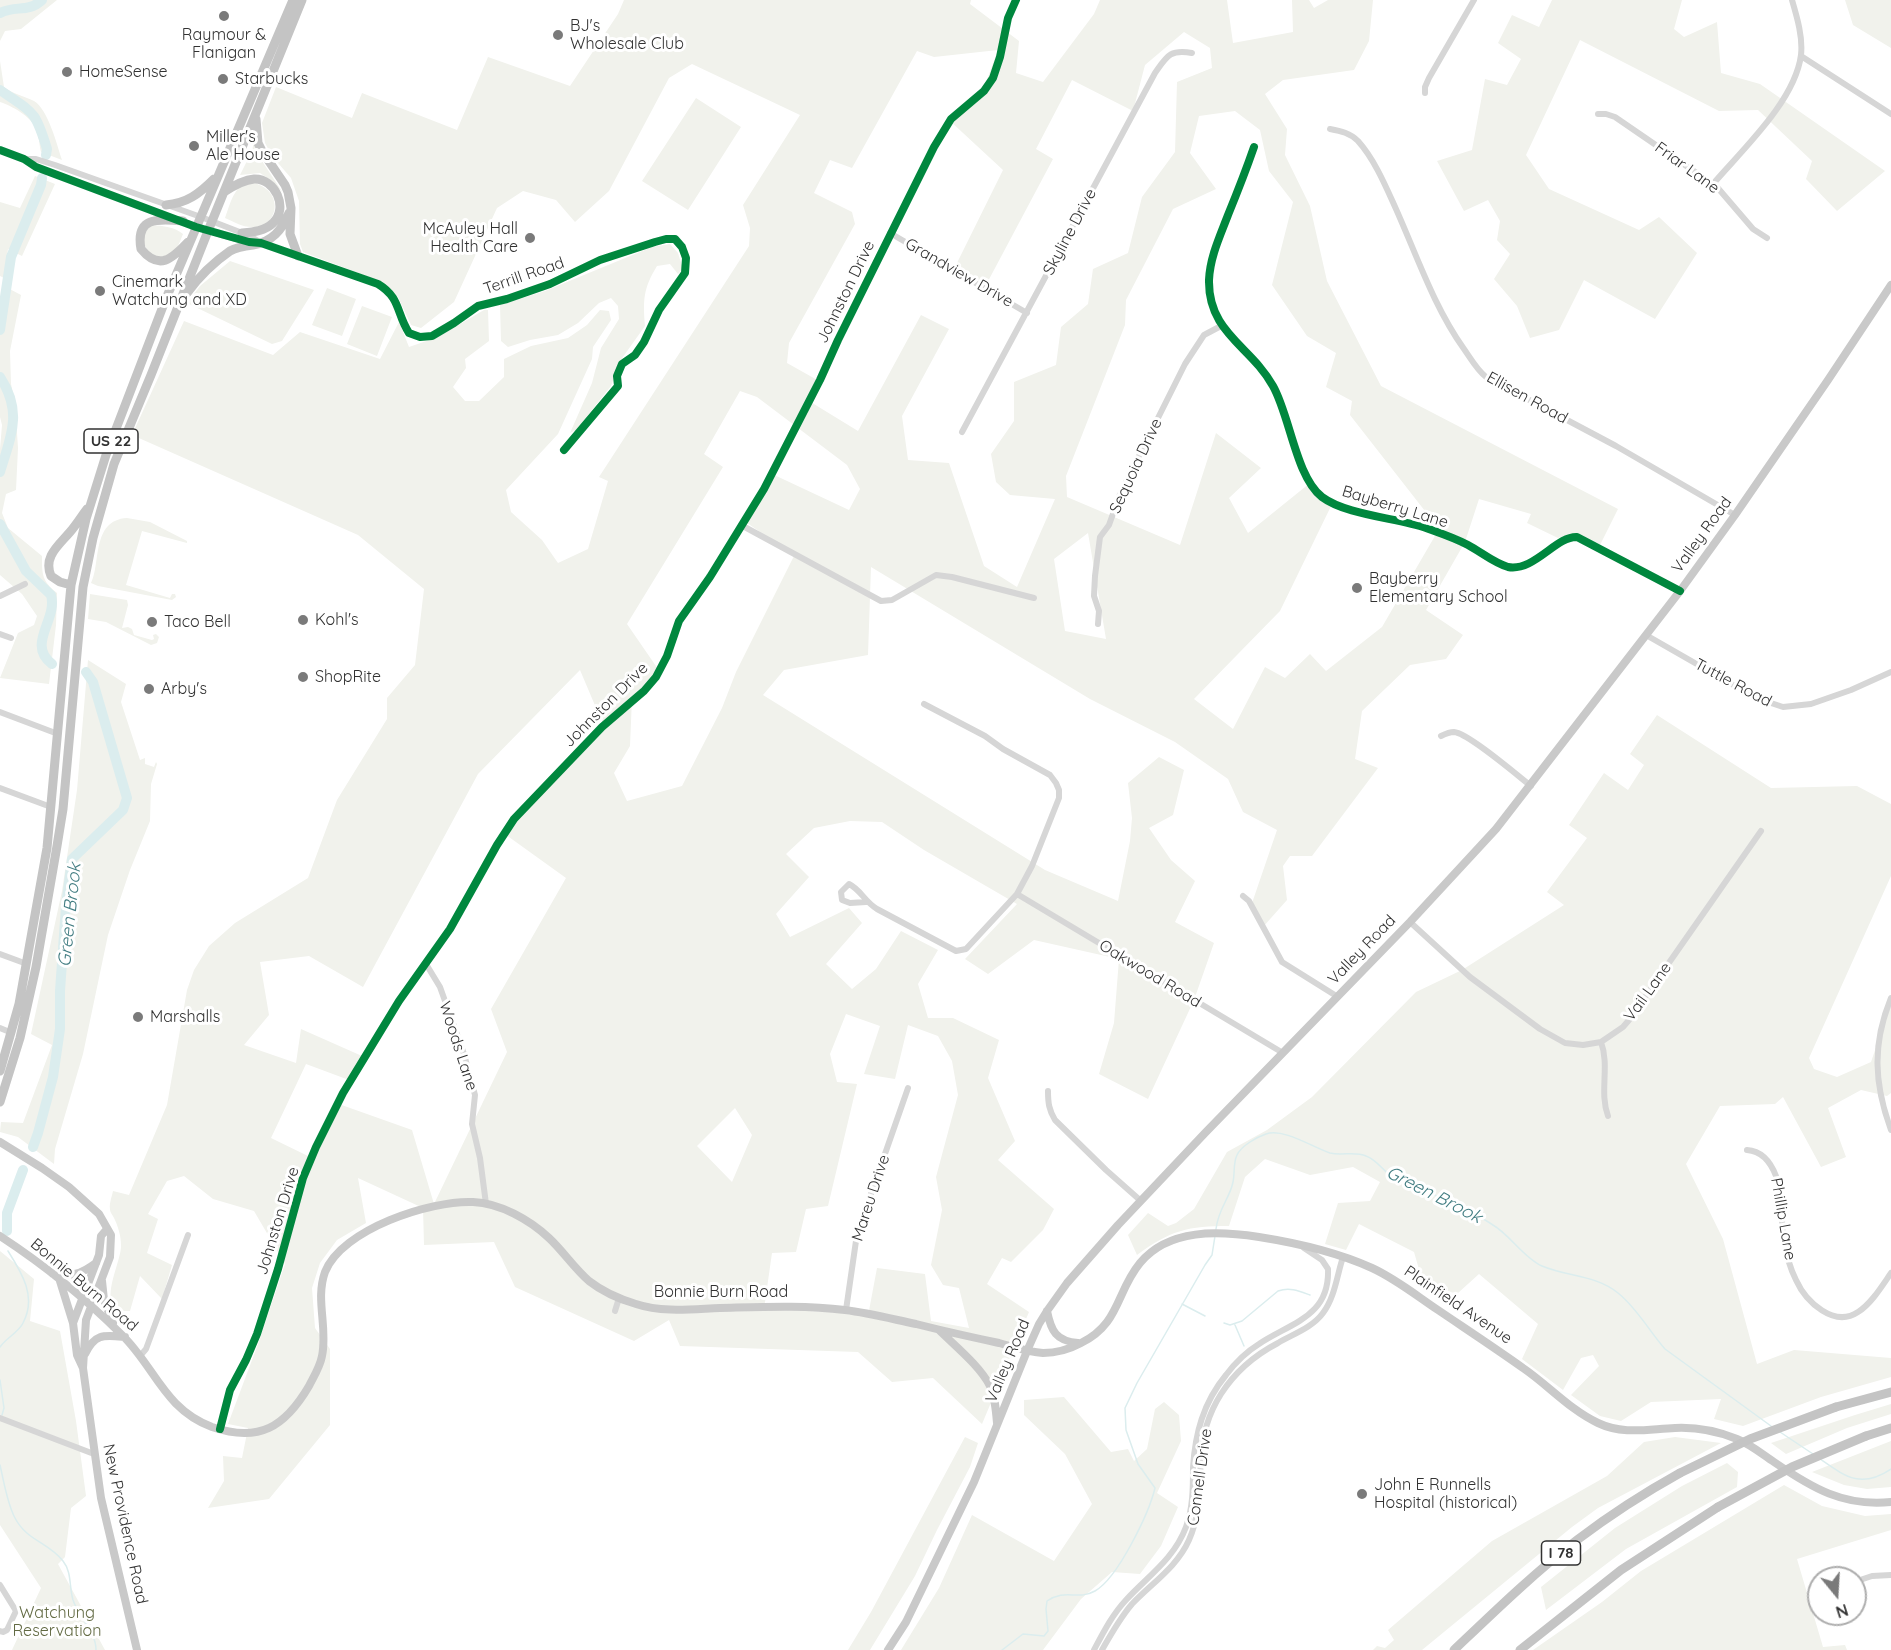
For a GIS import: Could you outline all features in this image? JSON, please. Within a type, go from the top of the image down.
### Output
[{"type":"highway","name":"US 22","points":[[0,1071],[12,1033],[27,964],[47,848],[71,585],[92,502],[116,428],[191,238],[293,0]]},
{"type":"highway","name":"US 22","points":[[0,1102],[20,1038],[36,968],[63,809],[84,579],[93,538],[110,478],[302,0]]},
{"type":"highway","points":[[255,115],[261,151],[285,185],[291,208],[292,241],[298,256]]},
{"type":"highway","points":[[165,205],[178,204],[195,196],[219,173]]},
{"type":"highway","points":[[224,192],[242,182],[257,179],[268,183],[277,193],[280,211],[276,221],[263,230],[242,233]]},
{"type":"highway","points":[[180,302],[201,277],[230,252],[273,237],[280,231],[291,208]]},
{"type":"highway","points":[[183,221],[159,219],[149,222],[140,236],[141,249],[148,257],[156,261],[167,261],[191,238]]},
{"type":"highway","points":[[71,585],[51,576],[48,563],[53,551],[72,531],[92,502]]},
{"type":"highway","name":"I 78","points":[[1454,1650],[1520,1587],[1619,1509],[1680,1473],[1750,1439],[1836,1407],[1891,1392]]},
{"type":"highway","points":[[1520,1650],[1621,1570],[1718,1507],[1792,1467],[1891,1428]]},
{"type":"main road","name":"Valley Road","points":[[888,1650],[906,1622],[974,1482],[1027,1351],[1047,1311],[1092,1254],[1141,1201],[1410,922],[1496,829],[1680,591],[1735,515],[1891,285]]},
{"type":"main road","name":"New Providence Road","points":[[0,1142],[69,1187],[101,1218],[111,1235],[112,1247],[90,1306],[85,1332],[83,1368],[101,1498],[137,1650]]},
{"type":"main road","name":"Bonnie Burn Road","points":[[0,1236],[52,1274],[114,1327],[140,1356],[163,1390],[178,1407],[197,1419],[220,1429],[243,1433],[268,1430],[284,1420],[303,1396],[318,1368],[322,1358],[323,1335],[320,1297],[326,1270],[332,1258],[355,1238],[373,1227],[428,1208],[461,1202],[486,1204],[525,1220],[548,1237],[588,1280],[600,1289],[638,1305],[673,1309],[783,1306],[846,1310],[1027,1351]]},
{"type":"main road","name":"New Providence Road","points":[[83,1368],[77,1355],[74,1323],[101,1248],[101,1236],[106,1229]]},
{"type":"main road","name":"Plainfield Avenue","points":[[1027,1351],[1053,1353],[1063,1351],[1099,1333],[1106,1326],[1141,1263],[1161,1246],[1181,1237],[1210,1234],[1260,1237],[1343,1257],[1372,1268],[1523,1368],[1584,1416],[1595,1422],[1610,1428],[1630,1431],[1692,1428],[1723,1434],[1751,1446],[1807,1485],[1825,1493],[1860,1502],[1891,1502]]},
{"type":"main road","points":[[52,1274],[74,1275],[96,1262]]},
{"type":"main road","points":[[102,1278],[104,1300],[114,1327]]},
{"type":"main road","points":[[60,1281],[74,1323]]},
{"type":"main road","points":[[1047,1311],[1050,1326],[1056,1335],[1069,1342],[1082,1343]]},
{"type":"main road","points":[[939,1330],[983,1374],[993,1393],[998,1426]]},
{"type":"main road","points":[[85,1354],[98,1337],[106,1335],[124,1337]]},
{"type":"street","name":"Johnston Drive","points":[[220,1429],[230,1390],[257,1334],[278,1269],[298,1192],[316,1147],[350,1083],[399,1001],[450,929],[514,819],[602,727],[644,691],[656,677],[667,656],[679,621],[710,577],[764,489],[820,380],[890,232],[941,134],[951,119],[984,91],[993,78],[1008,18],[1016,0]]},
{"type":"street","points":[[1713,184],[1775,113],[1787,94],[1801,56],[1798,22],[1792,0]]},
{"type":"street","points":[[1425,93],[1429,78],[1471,1]]},
{"type":"street","name":"Skyline Drive","points":[[962,432],[1155,73],[1173,52],[1192,53]]},
{"type":"street","points":[[1801,56],[1891,114]]},
{"type":"street","name":"Friar Lane","points":[[1598,114],[1615,117],[1713,184],[1753,229],[1767,238]]},
{"type":"street","name":"Ellisen Road","points":[[1330,129],[1347,132],[1358,140],[1366,151],[1386,188],[1442,312],[1454,335],[1480,372],[1616,446],[1735,515]]},
{"type":"street","name":"Bayberry Lane","points":[[1254,147],[1218,242],[1211,267],[1210,293],[1221,326],[1258,365],[1274,387],[1307,476],[1315,490],[1325,499],[1352,510],[1423,527],[1459,540],[1507,567],[1521,566],[1533,561],[1568,538],[1577,537],[1680,591]]},
{"type":"street","name":"Terrill Road","points":[[0,150],[24,159],[36,167],[196,227],[210,226],[242,233],[261,243],[366,279],[383,287],[396,303],[409,333],[413,336],[426,337],[439,332],[478,306],[550,284],[600,260],[655,242],[675,239],[682,248],[687,263],[686,273],[659,310],[644,342],[635,355],[622,364],[617,376],[618,386],[565,448]]},
{"type":"street","name":"Terrill Road","points":[[24,159],[36,159],[55,165],[201,217],[210,226],[249,242],[261,243]]},
{"type":"street","name":"Grandview Drive","points":[[890,232],[1027,313]]},
{"type":"street","name":"Sequoia Drive","points":[[1098,624],[1099,611],[1094,596],[1100,537],[1109,525],[1120,494],[1185,364],[1204,335],[1221,326]]},
{"type":"street","points":[[741,525],[881,601],[892,600],[936,575],[1034,598]]},
{"type":"street","points":[[0,596],[25,584]]},
{"type":"street","points":[[0,634],[11,638]]},
{"type":"street","name":"Tuttle Road","points":[[1646,636],[1756,698],[1783,707],[1810,704],[1851,690],[1891,672]]},
{"type":"street","points":[[866,902],[956,951],[960,951],[970,945],[1017,894],[1032,866],[1058,800],[1059,790],[1050,775],[1003,749],[985,736],[924,704]]},
{"type":"street","points":[[0,712],[58,734]]},
{"type":"street","points":[[1441,736],[1455,732],[1463,735],[1531,786]]},
{"type":"street","points":[[0,788],[51,807]]},
{"type":"street","name":"Vail Lane","points":[[1600,1042],[1623,1027],[1629,1020],[1761,831]]},
{"type":"street","name":"Oakwood Road","points":[[1017,894],[1283,1053]]},
{"type":"street","points":[[1243,896],[1249,901],[1282,962],[1338,997]]},
{"type":"street","points":[[1410,922],[1470,977],[1551,1036],[1575,1045],[1600,1042],[1605,1054],[1604,1096],[1608,1116]]},
{"type":"street","points":[[0,954],[27,964]]},
{"type":"street","name":"Woods Lane","points":[[426,964],[440,987],[464,1053],[475,1095],[472,1124],[480,1158],[486,1204]]},
{"type":"street","points":[[1891,998],[1878,1046],[1877,1065],[1878,1089],[1891,1130]]},
{"type":"street","points":[[0,1028],[12,1033]]},
{"type":"street","name":"Mareu Drive","points":[[846,1310],[857,1234],[908,1088]]},
{"type":"street","points":[[1048,1091],[1050,1113],[1055,1120],[1141,1201]]},
{"type":"street","points":[[1883,1108],[1891,1105]]},
{"type":"street","name":"Phillip Lane","points":[[1748,1150],[1764,1156],[1775,1173],[1780,1193],[1786,1251],[1796,1280],[1813,1303],[1832,1316],[1850,1316],[1860,1311],[1891,1273]]},
{"type":"street","points":[[140,1356],[146,1349],[188,1235]]},
{"type":"street","name":"Connell Drive","points":[[1102,1650],[1123,1603],[1170,1556],[1183,1536],[1192,1506],[1197,1435],[1206,1406],[1213,1393],[1237,1362],[1250,1351],[1303,1320],[1322,1298],[1328,1269],[1322,1260],[1303,1247]]},
{"type":"street","name":"Connell Drive","points":[[1094,1650],[1110,1628],[1167,1571],[1188,1543],[1194,1529],[1200,1502],[1203,1442],[1210,1417],[1221,1395],[1242,1367],[1309,1326],[1324,1312],[1332,1295],[1343,1257]]},
{"type":"street","points":[[615,1311],[619,1298]]},
{"type":"street","points":[[0,1418],[94,1454]]},
{"type":"street","points":[[1867,1578],[1891,1575]]},
{"type":"street","points":[[0,1585],[16,1611],[7,1630],[0,1631]]},
{"type":"green space","points":[[0,0],[57,0],[21,29],[5,31],[0,41]]},
{"type":"green space","points":[[624,0],[971,0],[970,4],[1019,41],[1016,73],[1043,82],[1094,14],[1100,0],[1227,0],[1233,43],[1293,32],[1292,0],[1309,0],[1314,8],[1328,0],[1373,0],[1369,41],[1354,70],[1283,80],[1265,94],[1287,129],[1285,155],[1310,206],[1327,281],[1381,386],[1618,509],[1600,545],[1575,533],[1558,538],[1527,523],[1531,514],[1479,499],[1465,542],[1426,610],[1463,635],[1446,659],[1410,665],[1362,711],[1355,759],[1378,768],[1312,856],[1290,856],[1283,866],[1287,900],[1263,927],[1251,906],[1277,830],[1243,812],[1228,779],[1175,742],[1090,699],[871,567],[868,655],[784,670],[763,695],[1045,870],[1118,901],[1130,841],[1132,818],[1128,783],[1159,757],[1184,770],[1173,815],[1149,828],[1171,860],[1195,881],[1175,922],[1214,943],[1194,1000],[1148,1099],[1099,1074],[1114,1023],[1119,959],[1034,940],[988,974],[965,959],[1017,904],[924,850],[882,822],[850,821],[814,828],[786,854],[809,877],[776,914],[790,937],[849,908],[862,923],[826,964],[852,989],[876,969],[901,931],[938,950],[918,984],[928,1018],[953,1018],[999,1040],[988,1078],[1015,1141],[998,1160],[1054,1209],[1043,1230],[1011,1262],[1002,1258],[987,1284],[1029,1312],[982,1424],[933,1378],[892,1382],[858,1352],[680,1346],[669,1320],[634,1341],[515,1287],[494,1242],[424,1245],[423,1208],[358,1178],[366,1223],[337,1240],[320,1263],[312,1288],[315,1328],[330,1349],[330,1425],[269,1499],[208,1508],[224,1481],[223,1456],[242,1458],[248,1428],[228,1424],[285,1264],[254,1211],[213,1199],[184,1176],[167,1181],[148,1214],[158,1219],[147,1253],[172,1265],[162,1299],[140,1276],[130,1311],[119,1309],[113,1304],[111,1296],[121,1242],[110,1210],[113,1191],[129,1195],[167,1105],[187,990],[194,970],[209,946],[235,923],[308,878],[337,800],[387,719],[387,698],[415,665],[424,589],[358,535],[132,435],[184,321],[273,355],[300,332],[380,359],[399,322],[409,347],[438,337],[484,310],[488,310],[489,341],[465,359],[466,368],[453,387],[465,401],[479,401],[504,377],[504,359],[531,346],[568,338],[587,325],[600,310],[609,311],[611,320],[593,347],[592,359],[558,434],[506,490],[511,512],[542,540],[558,563],[588,549],[608,481],[599,477],[749,246],[750,228],[743,205],[800,115],[692,64],[669,78],[609,191],[575,222],[556,200],[523,191],[497,208],[454,302],[421,328],[411,325],[398,297],[377,280],[303,252],[300,244],[299,201],[291,178],[272,156],[265,143],[262,123],[276,87],[352,118],[362,93],[457,130],[488,57],[570,86],[618,14]],"holes":[[[1184,32],[1210,48],[1212,68],[1177,82],[1175,152],[1142,197],[1128,253],[1093,269],[1088,304],[1061,327],[1056,365],[1014,382],[1014,421],[991,454],[996,482],[1010,495],[1055,499],[1017,587],[984,566],[949,463],[908,460],[902,416],[949,329],[921,315],[858,431],[809,401],[819,381],[787,363],[789,343],[855,224],[852,212],[814,193],[830,160],[852,168],[917,51],[934,57],[998,50],[985,85],[949,120],[1003,170],[955,267],[986,285],[1053,159],[1036,149],[1072,80],[1133,111],[1145,65]],[[1235,111],[1260,130],[1269,171],[1293,202],[1272,285],[1307,336],[1336,353],[1326,387],[1352,401],[1350,415],[1439,529],[1382,627],[1326,671],[1310,654],[1285,678],[1265,667],[1233,729],[1194,699],[1280,611],[1333,502],[1310,483],[1248,533],[1229,498],[1261,468],[1216,433],[1180,545],[1067,497],[1066,476],[1125,325],[1126,300],[1173,209],[1216,189],[1190,153],[1199,116]],[[740,391],[757,397],[847,465],[860,489],[849,510],[770,473],[743,520],[794,556],[736,672],[722,708],[682,786],[627,801],[614,773],[630,746],[632,698],[658,669],[627,624],[723,467],[704,454]],[[1088,533],[1106,639],[1065,631],[1054,559]],[[580,670],[602,722],[502,832],[566,878],[491,1009],[507,1052],[434,1204],[412,1130],[336,1103],[310,1157],[271,1138],[306,1064],[349,1080],[362,1056],[301,1029],[296,1063],[244,1045],[269,1015],[260,962],[309,956],[363,987],[478,774]],[[846,1014],[880,1026],[864,1074],[895,1079],[908,1025],[938,1036],[952,1061],[958,1095],[936,1177],[942,1210],[931,1265],[943,1285],[959,1288],[969,1328],[931,1321],[925,1274],[877,1268],[868,1316],[851,1313],[764,1309],[772,1253],[796,1252],[806,1209],[828,1206],[857,1084],[837,1082],[830,1054]],[[735,1108],[752,1135],[732,1182],[697,1146]]]},
{"type":"green space","points":[[1552,0],[1682,0],[1674,29],[1684,37],[1717,22],[1721,73],[1760,84],[1885,171],[1837,211],[1806,179],[1812,161],[1758,110],[1719,111],[1580,40],[1526,155],[1549,189],[1639,230],[1659,217],[1697,253],[1655,319],[1584,280],[1559,330],[1530,338],[1517,306],[1494,279],[1510,254],[1497,240],[1500,221],[1488,200],[1464,211],[1437,161],[1472,150],[1485,79],[1507,85],[1521,59],[1498,43],[1512,15],[1539,27]]},
{"type":"green space","points":[[1845,0],[1891,0],[1891,48],[1853,25]]},
{"type":"green space","points":[[0,61],[4,87],[34,101],[44,111],[62,160],[41,152],[37,131],[30,119],[0,102]]},
{"type":"green space","points":[[696,98],[741,127],[688,210],[642,181]]},
{"type":"green space","points":[[254,141],[260,158],[283,193],[272,181],[260,173],[240,175],[252,151]]},
{"type":"green space","points":[[35,176],[55,184],[22,256],[8,249],[4,278],[0,276],[0,202],[20,208]]},
{"type":"green space","points":[[255,183],[266,189],[273,198],[274,209],[271,218],[263,225],[252,227],[225,218],[237,190],[245,184]]},
{"type":"green space","points":[[152,225],[173,228],[183,234],[174,253],[155,257],[147,249],[143,237]]},
{"type":"green space","points":[[670,244],[678,253],[683,269],[678,274],[670,264],[657,266],[645,295],[645,326],[620,361],[611,386],[576,430],[570,433],[592,383],[601,348],[619,319],[618,306],[611,298],[599,303],[578,323],[558,335],[508,347],[501,341],[500,305],[545,291],[652,247]]},
{"type":"green space","points":[[230,261],[314,290],[282,341],[272,344],[187,303],[200,286]]},
{"type":"green space","points":[[4,286],[21,295],[10,351],[18,448],[16,490],[6,494],[2,513],[8,528],[42,556],[44,577],[48,585],[57,593],[56,625],[49,684],[0,678],[18,633],[34,625],[37,616],[22,594],[0,575],[2,425],[0,417],[0,304]]},
{"type":"green space","points":[[327,288],[356,299],[342,336],[312,325]]},
{"type":"green space","points":[[362,306],[392,317],[377,356],[347,344]]},
{"type":"green space","points":[[127,518],[150,522],[187,541],[187,543],[142,531],[126,585],[170,598],[172,594],[175,594],[176,597],[172,600],[91,583],[102,535],[108,526]]},
{"type":"green space","points":[[90,594],[127,600],[128,605],[122,628],[128,627],[132,629],[134,635],[152,640],[153,635],[156,634],[159,637],[157,643],[151,645],[106,622],[88,619]]},
{"type":"green space","points":[[88,660],[126,684],[121,702],[140,760],[145,758],[145,764],[154,767],[156,762],[157,764],[151,784],[150,821],[130,870],[108,935],[83,1054],[55,1149],[54,1164],[18,1137],[0,1132],[1,1122],[23,1123],[52,1045],[31,1034],[62,891],[77,790]]},
{"type":"green space","points":[[1657,715],[1771,788],[1857,786],[1891,804],[1891,876],[1809,1058],[1814,1069],[1837,1077],[1871,1062],[1891,1003],[1891,1093],[1887,1096],[1861,1090],[1828,1108],[1846,1157],[1821,1167],[1783,1097],[1775,1104],[1720,1106],[1686,1164],[1723,1239],[1757,1364],[1794,1350],[1891,1358],[1891,1377],[1821,1397],[1743,1426],[1714,1419],[1721,1399],[1651,1402],[1621,1421],[1600,1416],[1571,1395],[1599,1366],[1593,1355],[1581,1358],[1563,1390],[1522,1359],[1538,1324],[1479,1274],[1458,1293],[1425,1290],[1414,1252],[1359,1224],[1346,1250],[1325,1244],[1338,1203],[1370,1201],[1380,1182],[1353,1167],[1310,1175],[1265,1159],[1245,1177],[1229,1226],[1180,1231],[1160,1240],[1137,1255],[1128,1235],[1148,1213],[1168,1226],[1176,1223],[1194,1209],[1227,1152],[1267,1130],[1312,1097],[1416,992],[1462,970],[1564,905],[1547,892],[1587,838],[1569,825],[1604,773],[1628,790],[1644,765],[1630,754]]},
{"type":"green space","name":"Watchung Reservation","points":[[0,1251],[34,1279],[30,1321],[60,1331],[86,1496],[71,1508],[65,1557],[58,1564],[105,1650],[12,1650],[41,1588],[0,1525]]},
{"type":"green space","points":[[1064,1397],[1111,1452],[1128,1449],[1134,1461],[1147,1449],[1155,1409],[1164,1402],[1179,1415],[1181,1441],[1157,1493],[1178,1507],[1161,1546],[1140,1574],[1112,1572],[1081,1599],[1043,1650],[901,1650],[939,1588],[972,1515],[1054,1561],[1092,1504],[1065,1454],[1024,1415],[1024,1400]]},
{"type":"green space","points":[[1891,1404],[1891,1414],[1847,1428],[1786,1454],[1771,1443],[1855,1415]]},
{"type":"green space","points":[[965,1437],[978,1443],[970,1467],[915,1576],[870,1650],[848,1650],[871,1612]]},
{"type":"green space","points":[[1675,1437],[1721,1443],[1598,1508],[1422,1650],[1373,1650],[1377,1646],[1385,1648],[1394,1640],[1388,1630],[1492,1541],[1607,1476],[1644,1442]]},
{"type":"green space","points":[[1891,1441],[1891,1487],[1867,1489],[1844,1485],[1812,1472]]},
{"type":"green space","points":[[1727,1463],[1738,1472],[1737,1487],[1626,1549],[1546,1610],[1541,1587],[1615,1528],[1682,1486]]},
{"type":"green space","points":[[1784,1485],[1822,1506],[1865,1516],[1891,1514],[1891,1530],[1797,1559],[1807,1593],[1807,1626],[1817,1626],[1823,1647],[1845,1645],[1847,1650],[1533,1650],[1602,1602],[1641,1571]]},
{"type":"waterway","name":"Green Brook","points":[[0,13],[11,9],[27,8],[42,0]]},
{"type":"waterway","name":"Green Brook","points":[[0,90],[26,108],[36,119],[47,149],[46,155]]},
{"type":"waterway","name":"Green Brook","points":[[0,330],[11,257],[42,178]]},
{"type":"waterway","name":"Green Brook","points":[[0,377],[7,390],[13,413],[11,435],[0,472]]},
{"type":"waterway","name":"Green Brook","points":[[0,524],[26,571],[51,595],[52,604],[42,648],[52,664]]},
{"type":"waterway","name":"Green Brook","points":[[33,1147],[53,1077],[60,1029],[60,991],[72,859],[123,810],[127,798],[93,682],[86,672]]},
{"type":"waterway","name":"Green Brook","points":[[1216,1229],[1219,1215],[1234,1179],[1237,1155],[1258,1137],[1273,1133],[1281,1134],[1330,1153],[1366,1156],[1394,1178],[1455,1203],[1482,1218],[1499,1229],[1529,1258],[1542,1266],[1591,1279],[1609,1287],[1631,1306],[1665,1349],[1771,1426]]},
{"type":"waterway","name":"Green Brook","points":[[7,1231],[7,1213],[23,1170]]},
{"type":"waterway","name":"Green Brook","points":[[1002,1650],[1023,1634],[1044,1636],[1048,1631],[1047,1601],[1060,1595],[1083,1595],[1095,1591],[1113,1573],[1131,1544],[1155,1488],[1138,1464],[1126,1430],[1125,1408],[1137,1383],[1212,1255],[1215,1236]]},
{"type":"waterway","name":"Green Brook","points":[[0,1347],[21,1326],[29,1304],[23,1277],[8,1251]]},
{"type":"waterway","points":[[1224,1323],[1230,1325],[1242,1321],[1278,1291],[1290,1289],[1310,1295]]},
{"type":"waterway","points":[[1182,1304],[1205,1316]]},
{"type":"waterway","points":[[1235,1325],[1244,1346]]},
{"type":"waterway","name":"Green Brook","points":[[0,1380],[4,1408],[2,1415]]},
{"type":"waterway","name":"Green Brook","points":[[1780,1432],[1813,1454]]},
{"type":"waterway","name":"Green Brook","points":[[1820,1459],[1854,1478],[1871,1478],[1891,1469]]},
{"type":"waterway","name":"Green Brook","points":[[0,1465],[10,1506],[20,1526],[57,1555],[66,1565],[73,1600],[93,1637],[96,1650]]},
{"type":"cycle path","points":[[220,1429],[230,1390],[257,1334],[303,1178],[343,1093],[399,1001],[450,929],[514,819],[602,727],[644,691],[656,677],[667,656],[679,621],[710,577],[764,489],[934,147],[951,119],[984,91],[993,78],[1008,18],[1016,0]]},
{"type":"cycle path","points":[[1254,147],[1213,255],[1209,280],[1211,298],[1215,313],[1223,326],[1254,360],[1273,386],[1300,461],[1313,488],[1322,497],[1344,508],[1442,534],[1463,542],[1508,567],[1527,564],[1561,542],[1577,537],[1680,591]]},
{"type":"cycle path","points":[[0,150],[24,159],[36,167],[196,227],[249,242],[261,243],[378,284],[391,295],[409,333],[420,337],[432,336],[478,306],[550,284],[600,260],[655,242],[675,239],[682,247],[686,258],[685,273],[659,310],[644,342],[635,355],[622,364],[617,376],[618,386],[564,450]]},
{"type":"place","name":"Raymour & Flanigan","points":[[224,16]]},
{"type":"place","name":"BJ's Wholesale Club","points":[[558,35]]},
{"type":"place","name":"HomeSense","points":[[67,72]]},
{"type":"place","name":"Starbucks","points":[[223,79]]},
{"type":"place","name":"Miller's Ale House","points":[[194,146]]},
{"type":"place","name":"McAuley Hall Health Care","points":[[530,238]]},
{"type":"place","name":"Cinemark Watchung and XD","points":[[100,291]]},
{"type":"place","name":"Bayberry Elementary School","points":[[1357,588]]},
{"type":"place","name":"Kohl's","points":[[303,620]]},
{"type":"place","name":"Taco Bell","points":[[152,622]]},
{"type":"place","name":"ShopRite","points":[[303,677]]},
{"type":"place","name":"Arby's","points":[[149,689]]},
{"type":"place","name":"Marshalls","points":[[138,1017]]},
{"type":"place","name":"John E Runnells Hospital (historical)","points":[[1362,1494]]}]
